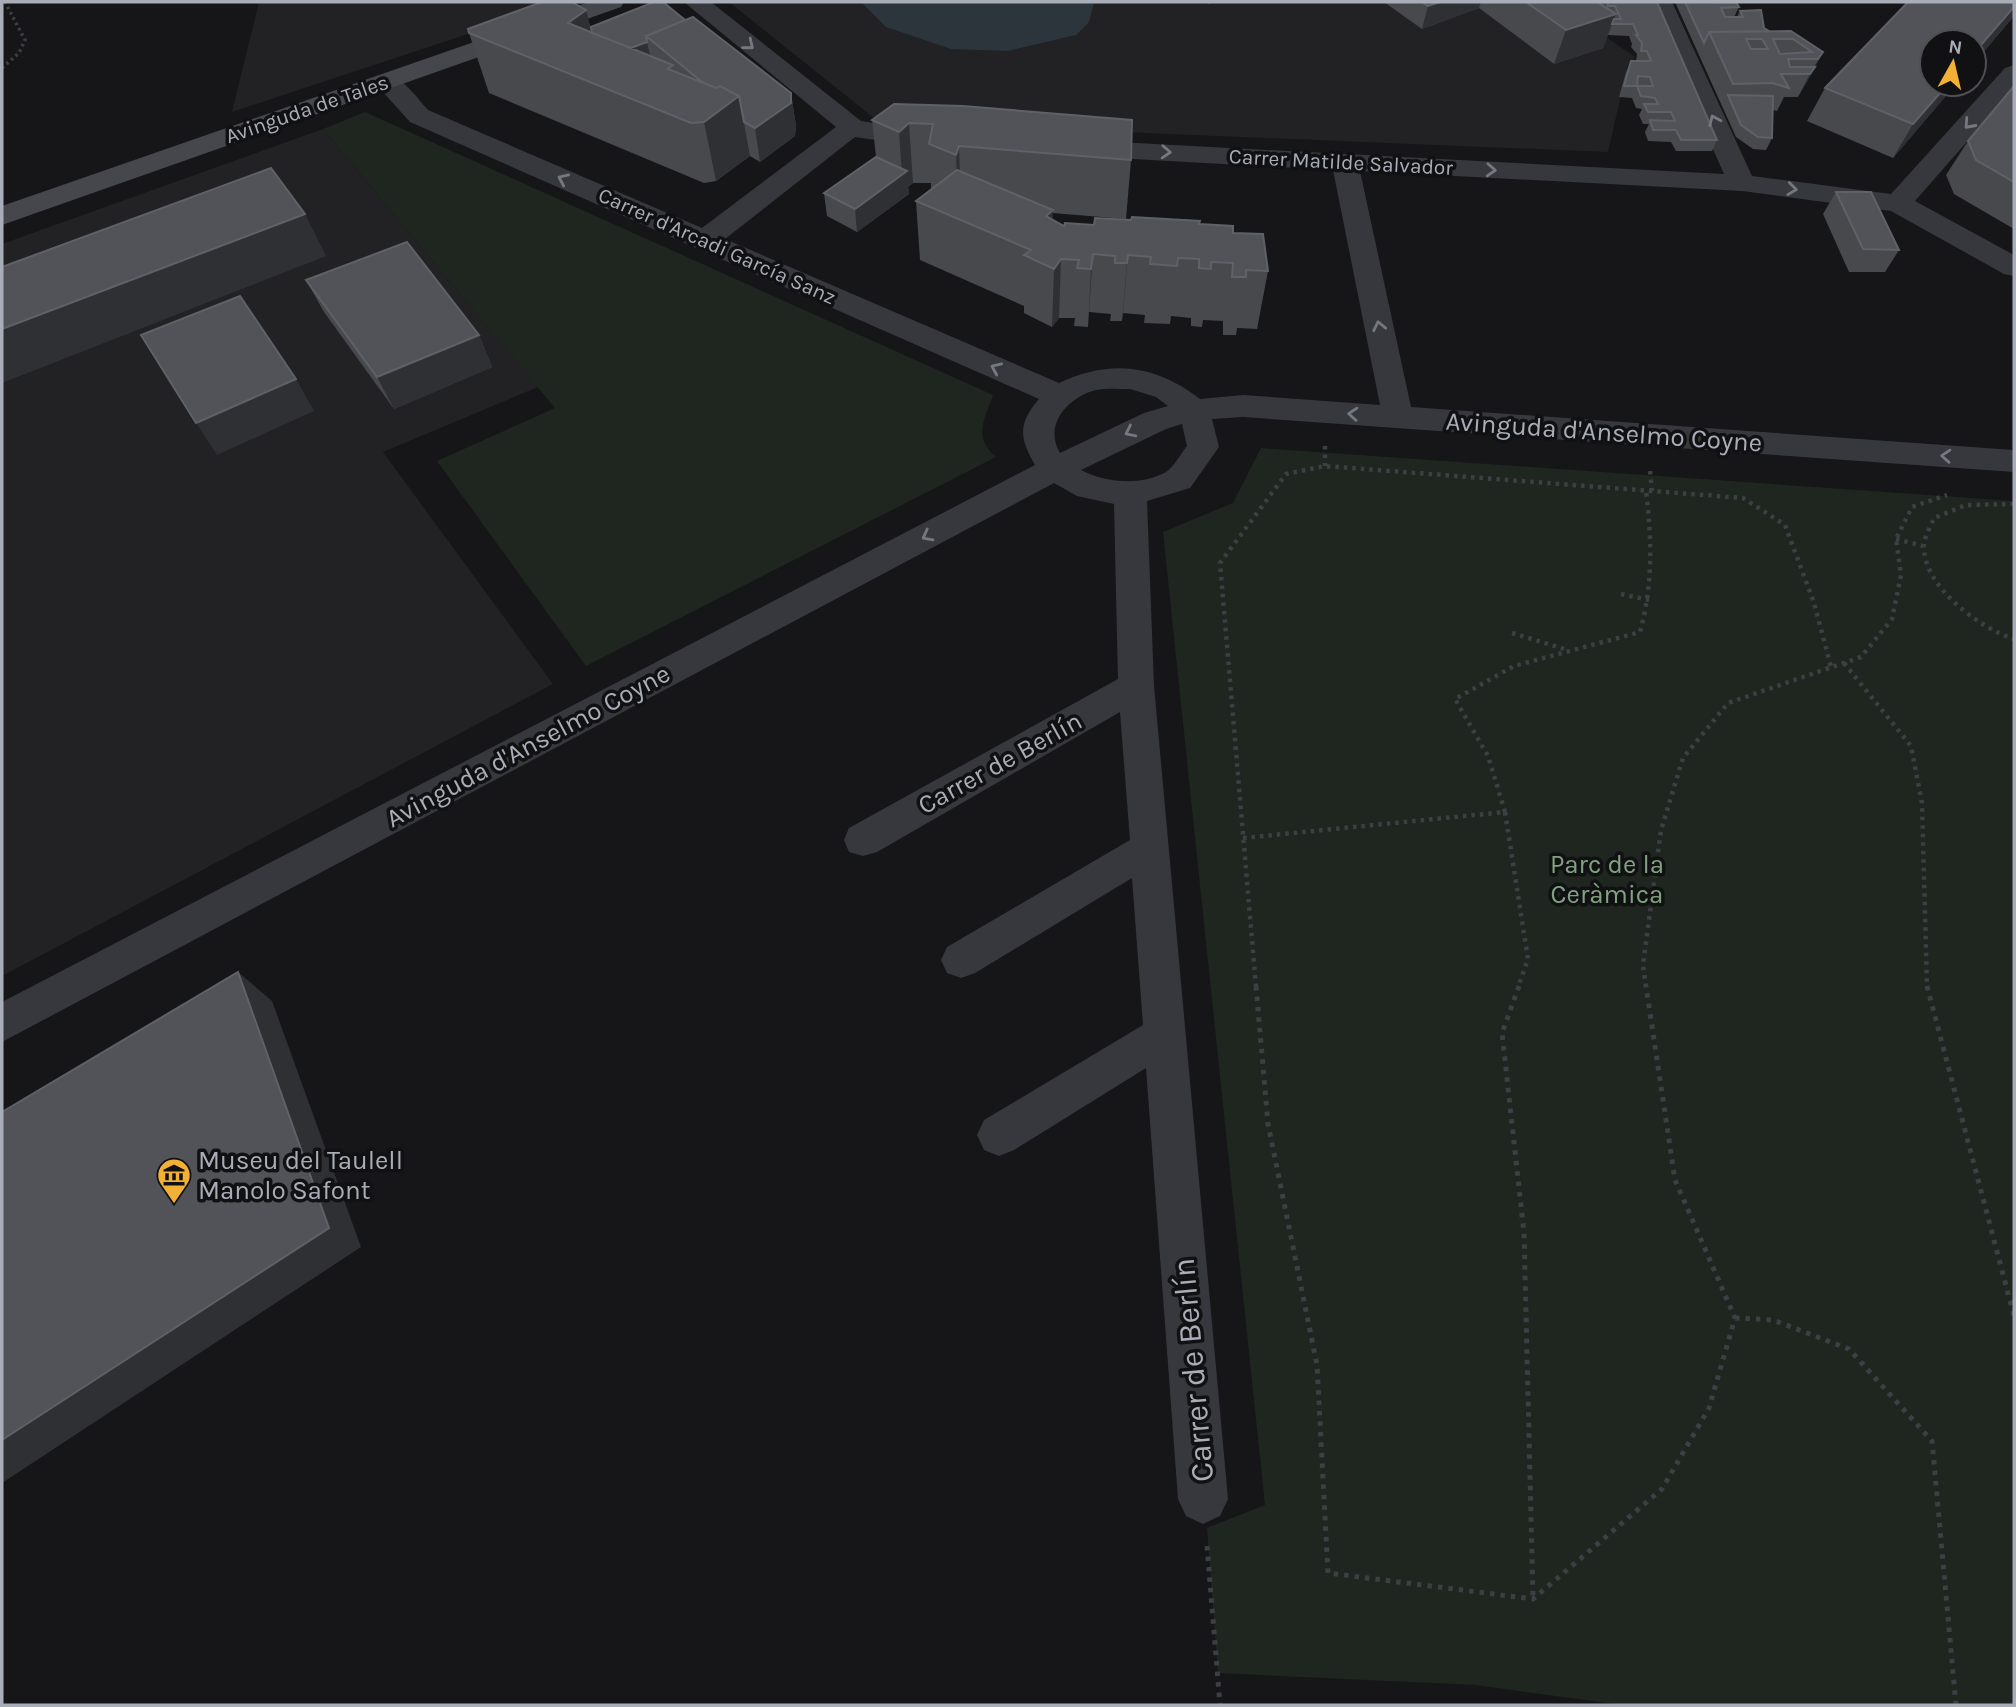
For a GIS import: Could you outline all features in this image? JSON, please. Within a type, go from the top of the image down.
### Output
[{"type":"main road","name":"Avinguda de Tales","points":[[2,216],[612,2]]},
{"type":"street","points":[[696,2],[852,127],[880,134],[948,140]]},
{"type":"street","points":[[1660,2],[1742,183]]},
{"type":"street","points":[[1898,203],[2014,73]]},
{"type":"street","name":"Carrer d'Arcadi García Sanz","points":[[386,81],[419,116],[1059,395]]},
{"type":"street","points":[[705,240],[852,127]]},
{"type":"street","name":"Carrer Matilde Salvador","points":[[1054,146],[1742,183],[1898,203],[2014,267]]},
{"type":"street","points":[[1345,163],[1398,417]]},
{"type":"street","points":[[1130,378],[1167,389],[1194,410],[1203,446],[1179,480],[1130,494],[1088,488],[1054,469],[1039,444],[1041,417],[1059,395],[1091,380],[1130,378]]},
{"type":"street","name":"Avinguda d'Anselmo Coyne","points":[[2,1023],[1054,469],[1154,421],[1194,410],[1243,406],[2014,461]]},
{"type":"street","name":"Carrer de Berlín","points":[[1130,494],[1136,686],[1203,1499]]},
{"type":"street","name":"Carrer de Berlín","points":[[863,840],[1136,686]]},
{"type":"street","points":[[961,961],[1150,848]]},
{"type":"street","points":[[999,1135],[1165,1034]]},
{"type":"path","points":[[2,68],[19,52],[25,40],[5,2]]},
{"type":"path","points":[[1831,667],[1814,603],[1785,525],[1742,498],[1325,466],[1286,474],[1220,563],[1268,1124],[1317,1365],[1328,1573],[1533,1599],[1662,1489],[1709,1408],[1735,1318],[1675,1180],[1643,965],[1661,830],[1684,758],[1728,703],[1861,657],[1892,618],[1901,575],[1896,539],[1912,507],[1958,491]]},
{"type":"path","points":[[1533,1599],[1524,1233],[1502,1033],[1528,959],[1505,812],[1488,756],[1455,699],[1514,667],[1640,632],[1650,600],[1654,553],[1646,491]]},
{"type":"path","points":[[2014,504],[1966,505],[1934,518],[1923,546],[1933,579],[1964,613],[2014,639]]},
{"type":"path","points":[[1896,539],[1923,546]]},
{"type":"path","points":[[1621,594],[1650,600]]},
{"type":"path","points":[[1512,633],[1568,650]]},
{"type":"path","points":[[1844,663],[1911,746],[1922,803],[1925,979],[2014,1316]]},
{"type":"path","points":[[1243,838],[1505,812]]},
{"type":"path","points":[[1735,1318],[1773,1320],[1849,1349],[1932,1441],[1956,1705]]},
{"type":"path","name":"Carrer de Berlín","points":[[1203,1499],[1220,1705]]},
{"type":"shaded area","points":[[259,2],[564,2],[232,112]]},
{"type":"shaded area","points":[[729,2],[1555,2],[1635,57],[1627,69],[1608,152],[879,122]]},
{"type":"shaded area","points":[[861,2],[1094,3],[1089,22],[1076,35],[1008,51],[951,49],[886,27]]},
{"type":"shaded area","points":[[323,129],[538,387],[383,452],[553,684],[2,976],[2,244]]},
{"type":"green space","points":[[365,112],[993,395],[982,428],[985,443],[996,457],[586,666],[437,461],[555,408],[323,129]]},
{"type":"green space","name":"Parc de la Ceràmica","points":[[1261,448],[2014,501],[2014,1705],[1622,1705],[1475,1685],[1218,1673],[1207,1528],[1265,1505],[1163,532],[1233,503]]},
{"type":"building","points":[[542,2],[572,2],[586,10],[568,23],[673,65],[668,69],[716,88],[720,86],[739,96],[704,122],[691,123],[469,33],[468,29]]},
{"type":"building","points":[[654,2],[663,2],[685,20],[646,36],[647,42],[631,48],[592,33],[591,27]]},
{"type":"building","points":[[1422,2],[1440,2],[1428,6]]},
{"type":"building","points":[[1526,2],[1597,2],[1616,14],[1566,30]]},
{"type":"building","points":[[1607,2],[1657,2],[1717,140],[1681,140],[1676,130],[1653,130],[1650,120],[1675,121],[1671,112],[1648,112],[1644,104],[1658,104],[1655,98],[1641,96],[1637,86],[1624,86],[1631,61],[1651,61],[1647,51],[1641,51],[1642,43],[1633,24],[1612,24],[1614,19],[1621,19],[1615,6],[1608,6]],"holes":[[[1638,76],[1650,77],[1653,86],[1637,86]]]},
{"type":"building","points":[[1685,2],[1736,2],[1739,7],[1721,8],[1725,17],[1743,17],[1740,11],[1761,10],[1764,28],[1769,31],[1709,32],[1704,43]]},
{"type":"building","points":[[1908,2],[2014,2],[2014,7],[1988,37],[1988,28],[1918,28],[1918,98],[1936,98],[1913,124],[1825,88]]},
{"type":"building","points":[[693,17],[791,93],[791,103],[755,128],[744,122],[739,96],[720,86],[716,88],[702,82],[646,36]]},
{"type":"building","points":[[1791,31],[1823,52],[1818,59],[1788,59],[1790,67],[1815,67],[1810,74],[1781,74],[1789,88],[1772,83],[1733,84],[1709,32]],"holes":[[[1746,39],[1762,39],[1768,49],[1751,49]],[[1773,39],[1793,39],[1812,52],[1780,54]]]},
{"type":"building","points":[[2014,86],[2014,182],[1976,160],[1968,141]]},
{"type":"building","points":[[1728,95],[1773,96],[1772,138],[1758,137],[1741,125]]},
{"type":"building","points":[[894,104],[963,106],[1132,120],[1131,160],[959,146],[956,155],[929,144],[933,124],[909,123],[899,132],[872,120]]},
{"type":"building","points":[[876,157],[907,171],[855,209],[824,193]]},
{"type":"building","points":[[271,168],[305,214],[2,329],[2,267]]},
{"type":"building","points":[[957,170],[1053,210],[1046,216],[1064,226],[1065,223],[1094,225],[1095,218],[1131,220],[1132,217],[1200,221],[1199,224],[1233,226],[1233,233],[1263,234],[1268,271],[1246,270],[1246,277],[1232,277],[1233,263],[1211,262],[1211,269],[1199,268],[1199,259],[1178,258],[1177,266],[1150,264],[1151,257],[1128,255],[1127,263],[1115,263],[1115,256],[1093,254],[1091,269],[1077,268],[1079,260],[1061,259],[1054,269],[1024,255],[1031,250],[916,201]]},
{"type":"building","points":[[1836,192],[1871,192],[1899,250],[1863,249]]},
{"type":"building","points":[[407,242],[479,335],[377,377],[306,280]]},
{"type":"building","points":[[240,296],[296,379],[196,423],[141,335]]},
{"type":"building","name":"Museu del Taulell Manolo Safont","points":[[238,972],[329,1228],[2,1440],[2,1112]]},
{"type":"place","name":"Museu del Taulell Manolo Safont","points":[[174,1205]]}]
